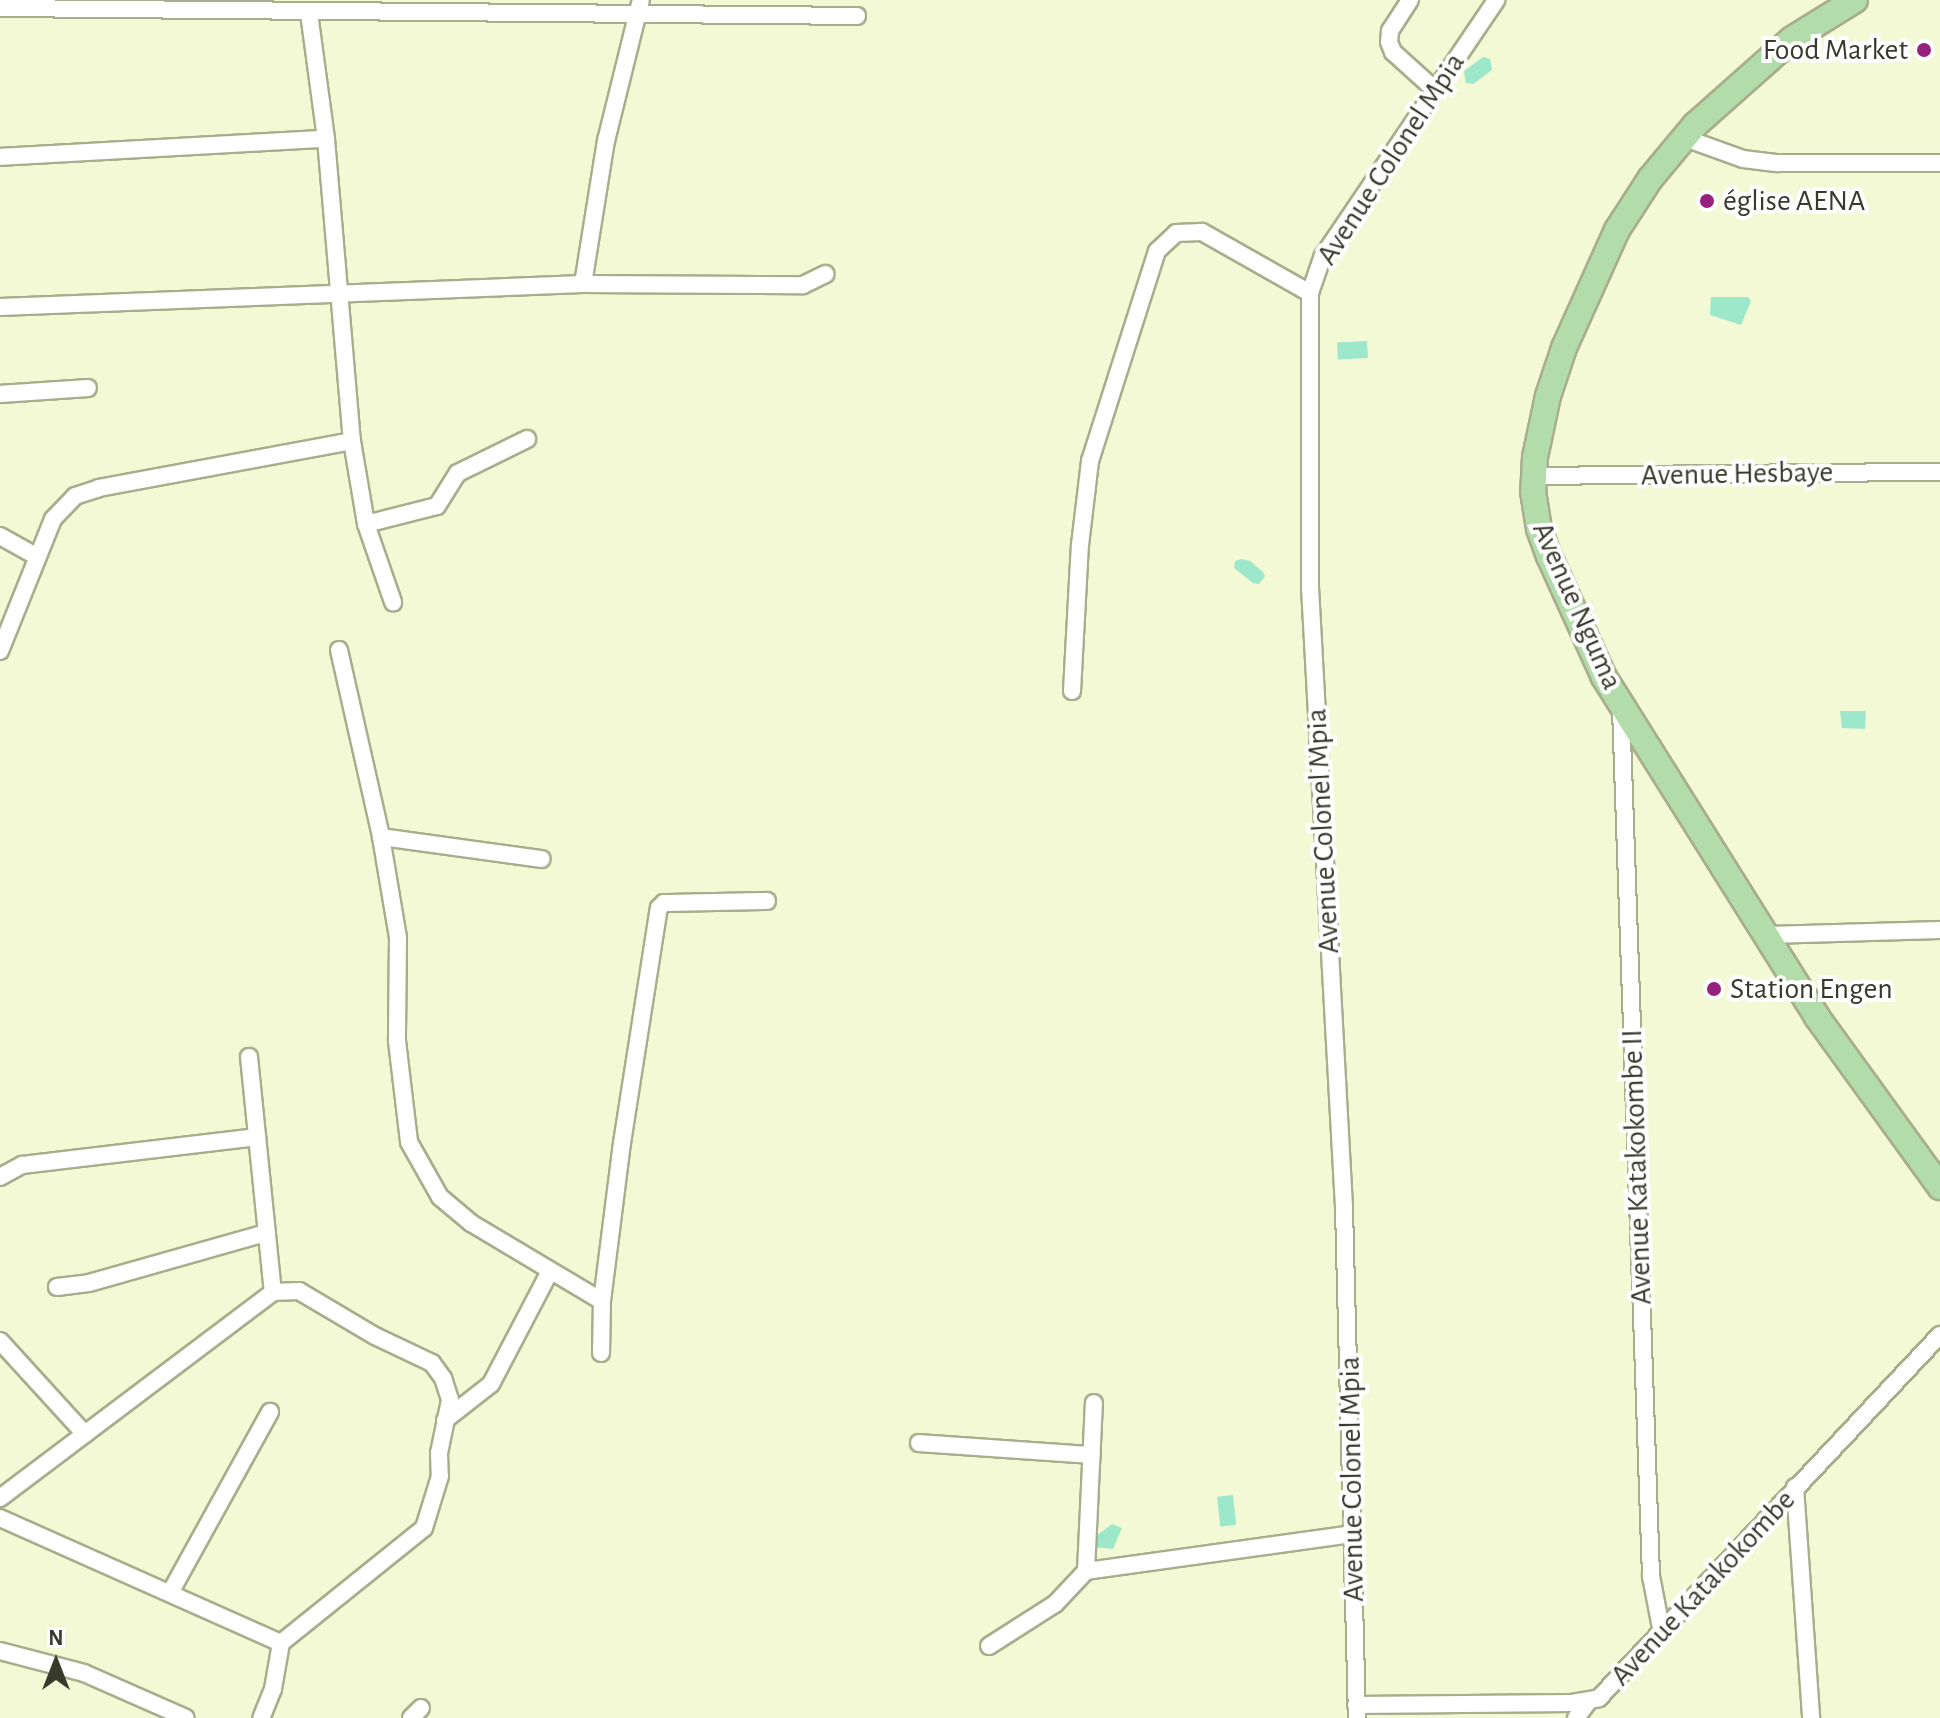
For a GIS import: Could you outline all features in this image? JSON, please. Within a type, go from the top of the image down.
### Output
[{"type":"main road","name":"Avenue Nguma","points":[[1855,0],[1814,23],[1770,56],[1682,137],[1617,230],[1598,267],[1548,396],[1533,476],[1534,507],[1549,556],[1620,705],[1817,1017],[1940,1187]]},
{"type":"street","points":[[1410,0],[1390,31],[1389,42],[1393,52],[1435,90]]},
{"type":"street","name":"Avenue Colonel Mpia","points":[[1356,1711],[1344,1207],[1310,588],[1310,293],[1323,256],[1496,0]]},
{"type":"street","points":[[0,8],[309,13],[361,7],[640,8],[857,16]]},
{"type":"street","points":[[583,284],[606,141],[640,8]]},
{"type":"street","points":[[309,13],[326,139],[352,441],[366,524],[393,602]]},
{"type":"street","points":[[1682,137],[1743,159],[1778,163],[1940,163]]},
{"type":"street","points":[[0,157],[326,139]]},
{"type":"street","points":[[1072,691],[1080,545],[1090,461],[1157,251],[1176,233],[1202,232],[1310,293]]},
{"type":"street","points":[[0,307],[583,284],[803,285],[826,274]]},
{"type":"street","points":[[0,394],[88,388]]},
{"type":"street","points":[[366,524],[437,506],[458,473],[527,439]]},
{"type":"street","points":[[0,651],[36,556],[60,508],[87,492],[352,441]]},
{"type":"street","name":"Avenue Hesbaye","points":[[1533,476],[1940,472]]},
{"type":"street","points":[[0,536],[36,556]]},
{"type":"street","points":[[339,650],[381,837],[398,938],[397,1041],[409,1142],[440,1197],[471,1223],[602,1301]]},
{"type":"street","name":"Avenue Katakokombe II","points":[[1620,705],[1651,1576],[1661,1628]]},
{"type":"street","points":[[381,837],[542,859]]},
{"type":"street","points":[[601,1353],[602,1301],[622,1143],[659,908],[664,903],[767,901]]},
{"type":"street","points":[[1768,935],[1940,930]]},
{"type":"street","points":[[249,1057],[273,1292]]},
{"type":"street","points":[[0,1177],[22,1165],[257,1137]]},
{"type":"street","points":[[57,1287],[89,1283],[266,1233]]},
{"type":"street","points":[[445,1420],[491,1384],[550,1271]]},
{"type":"street","points":[[0,1498],[273,1292],[299,1291],[375,1336],[432,1363],[443,1378],[450,1400],[439,1453],[440,1476],[424,1528],[281,1643],[273,1689],[261,1718]]},
{"type":"street","name":"Avenue Katakokombe","points":[[1356,1711],[1588,1702],[1607,1692],[1661,1628],[1940,1335]]},
{"type":"street","points":[[0,1341],[85,1434]]},
{"type":"street","points":[[1086,1571],[1094,1403]]},
{"type":"street","points":[[170,1593],[270,1412]]},
{"type":"street","points":[[919,1443],[1092,1455]]},
{"type":"street","points":[[1795,1487],[1811,1718]]},
{"type":"street","points":[[0,1518],[281,1643]]},
{"type":"street","points":[[989,1646],[1055,1604],[1086,1571],[1354,1534]]},
{"type":"street","points":[[0,1651],[84,1673],[186,1718]]},
{"type":"street","points":[[1576,1718],[1588,1702]]},
{"type":"shaded area","points":[[1483,57],[1490,59],[1492,70],[1473,84],[1466,83],[1464,71]]},
{"type":"shaded area","points":[[1711,297],[1748,297],[1751,301],[1741,325],[1710,315]]},
{"type":"shaded area","points":[[1367,341],[1368,358],[1338,360],[1337,343]]},
{"type":"shaded area","points":[[1235,561],[1250,561],[1263,572],[1265,576],[1259,584],[1234,568]]},
{"type":"shaded area","points":[[1840,711],[1866,711],[1865,729],[1842,728]]},
{"type":"shaded area","points":[[1233,1495],[1236,1525],[1220,1527],[1217,1497]]},
{"type":"shaded area","points":[[1112,1524],[1122,1528],[1113,1549],[1094,1547],[1096,1536]]},
{"type":"place","name":"Food Market","points":[[1924,50]]},
{"type":"place","name":"église AENA","points":[[1707,201]]},
{"type":"place","name":"Station Engen","points":[[1714,989]]}]
